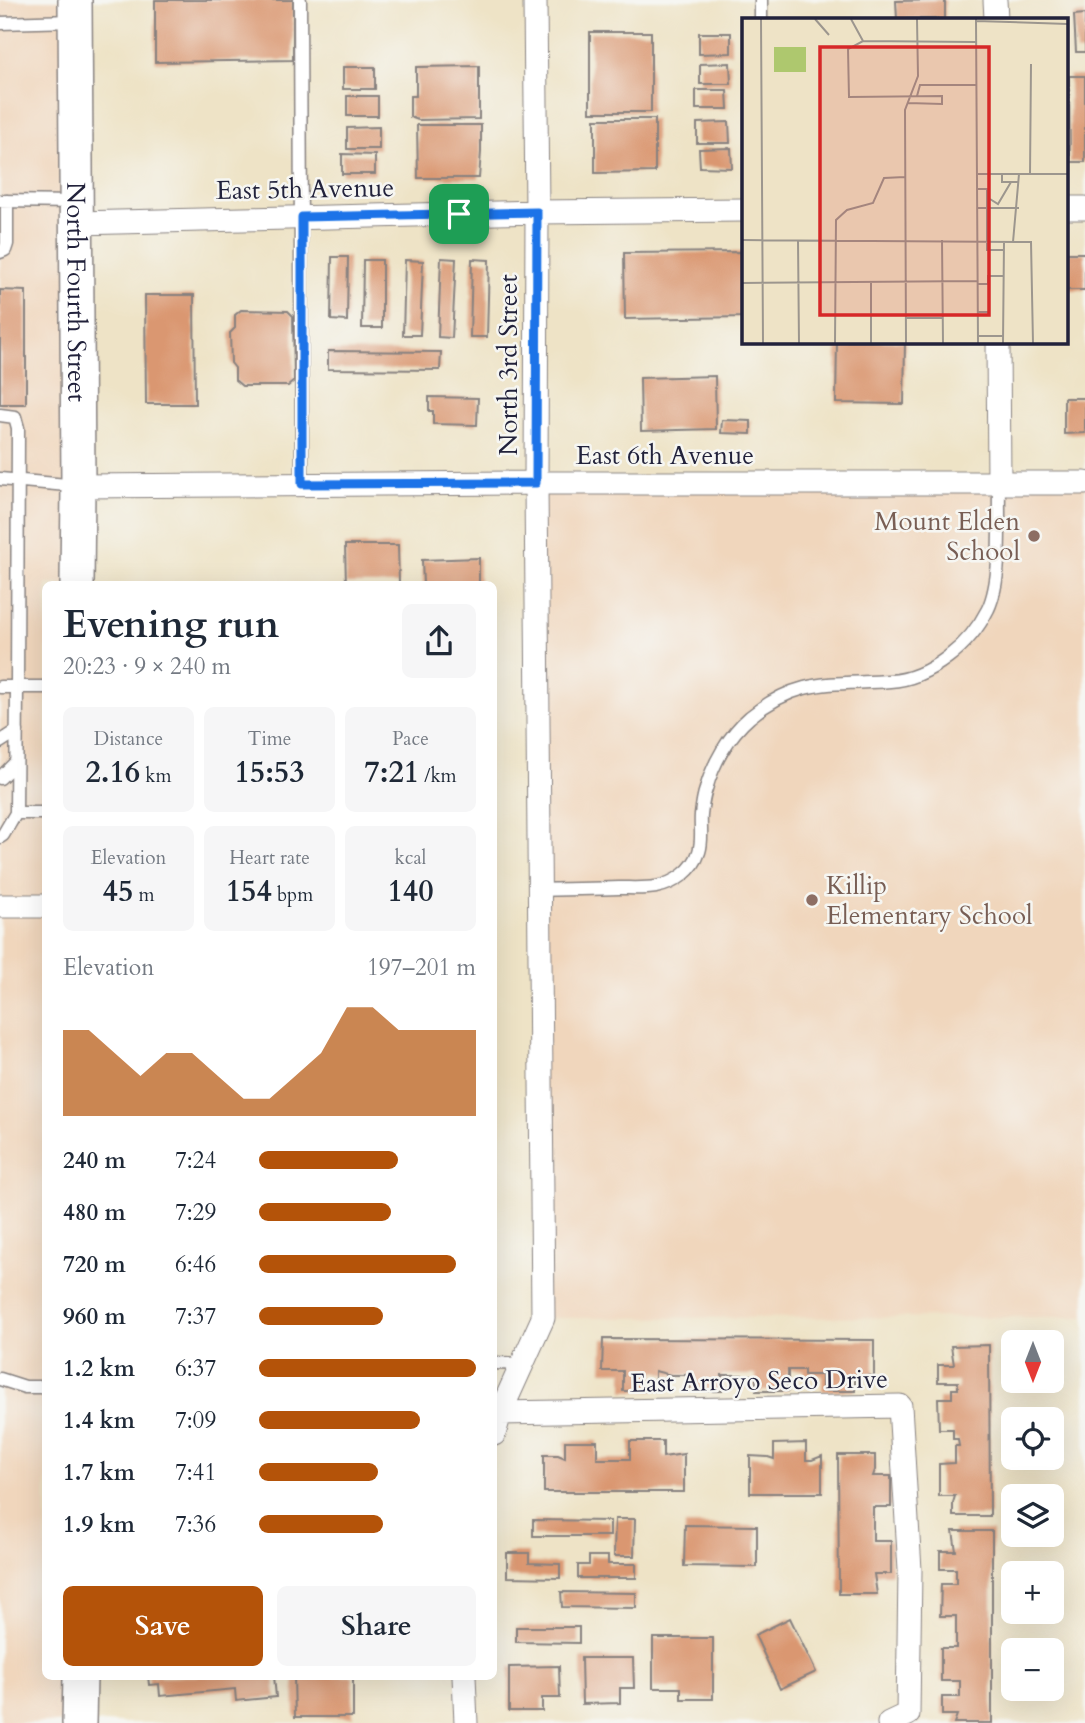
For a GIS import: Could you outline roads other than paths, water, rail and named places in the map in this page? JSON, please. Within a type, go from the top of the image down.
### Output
[{"type":"main road","name":"North Fourth Street","points":[[75,11],[77,581]]},
{"type":"main road","points":[[79,1723],[80,1680]]},
{"type":"street","name":"North 3rd Street","points":[[497,1418],[543,1318],[535,0]]},
{"type":"street","points":[[995,0],[996,18]]},
{"type":"street","name":"East 5th Avenue","points":[[77,212],[302,217],[742,210]]},
{"type":"street","points":[[998,343],[999,482]]},
{"type":"street","name":"East 6th Avenue","points":[[78,486],[1085,482]]},
{"type":"street","points":[[0,906],[42,906]]},
{"type":"street","name":"East Arroyo Seco Drive","points":[[497,1420],[900,1406],[910,1570],[908,1714],[889,1723]]},
{"type":"street","points":[[464,1680],[466,1723]]},
{"type":"lane","points":[[300,0],[302,484]]},
{"type":"lane","points":[[761,0],[761,18]]},
{"type":"lane","points":[[0,23],[75,11]]},
{"type":"lane","points":[[0,252],[5,250],[7,244],[4,201],[77,212]]},
{"type":"lane","points":[[0,415],[15,418],[18,428],[16,813],[0,837]]},
{"type":"lane","points":[[0,479],[78,486]]},
{"type":"lane","points":[[539,890],[655,887],[678,879],[692,865],[699,850],[701,812],[706,788],[719,756],[735,732],[748,719],[769,703],[810,685],[894,681],[915,676],[936,666],[960,648],[988,609],[995,587],[999,482]]},
{"type":"lane","points":[[0,687],[42,687]]},
{"type":"lane","points":[[0,742],[17,731]]},
{"type":"lane","points":[[0,778],[15,763]]},
{"type":"lane","points":[[16,813],[42,813]]},
{"type":"lane","points":[[497,1363],[522,1364]]},
{"type":"lane","points":[[0,1379],[25,1387],[42,1387]]},
{"type":"place","name":"Mount Elden School","points":[[1034,536]]},
{"type":"place","name":"Killip Elementary School","points":[[812,900]]}]
